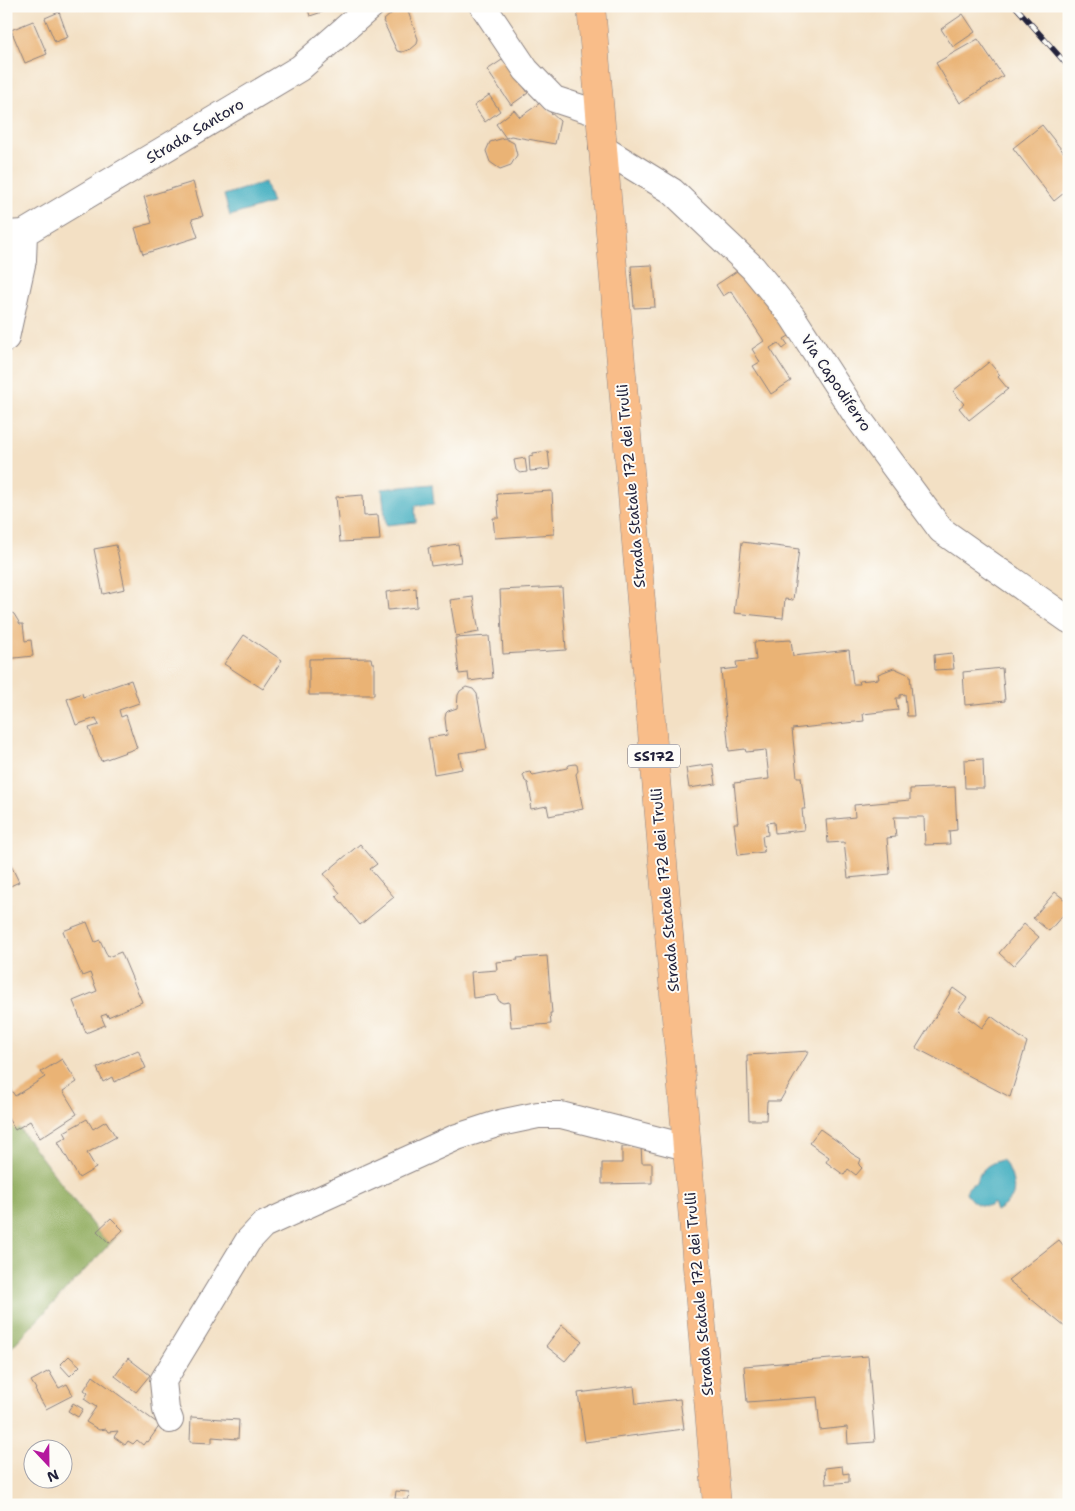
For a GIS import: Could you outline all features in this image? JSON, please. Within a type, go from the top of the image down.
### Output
[{"type":"main road","name":"Strada Statale 172 dei Trulli","points":[[591,6],[717,1505]]},
{"type":"street","name":"Strada Santoro","points":[[15,234],[300,68],[371,6]]},
{"type":"street","points":[[484,6],[526,70],[554,99],[600,114]]},
{"type":"street","name":"Via Capodiferro","points":[[602,148],[672,190],[753,268],[792,316],[856,415],[941,530],[1069,620]]},
{"type":"street","points":[[6,338],[23,260],[15,234]]},
{"type":"street","points":[[170,1420],[166,1410],[163,1381],[248,1241],[263,1225],[456,1137],[500,1123],[538,1115],[561,1115],[686,1147]]},
{"type":"green space","points":[[6,1111],[97,1231],[109,1243],[123,1230],[6,1353]]},
{"type":"water","points":[[265,182],[272,203],[230,216],[224,195]]},
{"type":"water","points":[[432,484],[434,504],[415,506],[416,522],[386,525],[382,489]]},
{"type":"water","points":[[1001,1160],[1010,1172],[1014,1188],[1009,1201],[996,1211],[993,1203],[990,1206],[978,1204],[970,1199],[966,1192],[970,1186],[976,1183],[985,1168]]},
{"type":"building","points":[[307,6],[330,6],[331,9],[310,16]]},
{"type":"building","points":[[400,6],[406,6],[418,39],[417,44],[411,49],[402,52],[397,51],[383,21]]},
{"type":"building","points":[[59,12],[68,37],[55,42],[45,18]]},
{"type":"building","points":[[963,14],[975,32],[953,47],[941,29]]},
{"type":"building","points":[[33,21],[47,54],[25,63],[11,30]]},
{"type":"building","points":[[978,39],[1003,76],[960,103],[936,63]]},
{"type":"building","points":[[505,58],[528,93],[511,105],[487,70]]},
{"type":"building","points":[[489,95],[500,111],[485,122],[474,106]]},
{"type":"building","points":[[540,103],[560,121],[555,144],[511,136],[506,138],[496,124],[514,110],[520,117]]},
{"type":"building","points":[[1042,125],[1069,159],[1069,189],[1054,201],[1013,148]]},
{"type":"building","points":[[504,138],[514,143],[517,155],[511,165],[500,169],[490,162],[486,151],[490,142]]},
{"type":"building","points":[[193,182],[203,216],[192,219],[198,237],[143,254],[135,228],[152,223],[144,197]]},
{"type":"building","points":[[652,265],[655,307],[634,308],[631,266]]},
{"type":"building","points":[[740,269],[794,333],[784,339],[788,345],[783,349],[778,343],[770,348],[791,381],[771,394],[753,366],[760,362],[752,349],[764,341],[731,291],[723,296],[716,285]]},
{"type":"building","points":[[989,362],[1000,375],[998,377],[1008,389],[969,420],[959,408],[964,404],[953,391]]},
{"type":"building","points":[[548,451],[550,469],[530,471],[529,456],[533,455],[533,453]]},
{"type":"building","points":[[525,458],[527,472],[520,473],[516,470],[514,460]]},
{"type":"building","points":[[552,491],[554,534],[495,538],[493,518],[499,518],[497,494]]},
{"type":"building","points":[[363,495],[364,516],[378,515],[380,540],[340,542],[336,497]]},
{"type":"building","points":[[742,542],[799,549],[793,600],[785,599],[783,618],[734,613]]},
{"type":"building","points":[[458,544],[461,562],[431,566],[428,548]]},
{"type":"building","points":[[116,545],[125,589],[103,594],[94,549]]},
{"type":"building","points":[[562,587],[566,650],[503,654],[500,590]]},
{"type":"building","points":[[416,588],[417,607],[388,610],[386,592]]},
{"type":"building","points":[[473,597],[479,632],[456,636],[450,600]]},
{"type":"building","points":[[6,610],[14,614],[20,624],[23,624],[25,641],[31,640],[33,656],[6,659]]},
{"type":"building","points":[[244,635],[282,660],[263,689],[224,664]]},
{"type":"building","points":[[489,636],[493,678],[469,681],[468,673],[459,674],[455,638]]},
{"type":"building","points":[[791,640],[793,656],[849,650],[853,684],[860,684],[859,681],[879,679],[878,674],[894,668],[910,675],[914,716],[907,716],[905,694],[900,695],[900,698],[896,698],[898,710],[863,714],[864,721],[792,729],[797,777],[801,777],[805,809],[802,809],[804,830],[775,833],[774,822],[767,823],[768,835],[762,836],[764,852],[738,855],[734,823],[738,823],[734,783],[769,779],[766,750],[746,752],[745,749],[729,751],[721,670],[737,668],[736,662],[756,660],[754,642]]},
{"type":"building","points":[[952,653],[954,669],[935,670],[934,655]]},
{"type":"building","points":[[371,658],[372,663],[374,663],[374,695],[309,695],[309,659]]},
{"type":"building","points":[[1002,668],[1005,701],[965,705],[963,672]]},
{"type":"building","points":[[131,680],[139,703],[119,710],[121,717],[126,715],[137,748],[101,761],[89,728],[99,725],[96,718],[76,725],[67,699],[82,693],[83,697]]},
{"type":"building","points":[[466,687],[473,689],[477,694],[487,749],[459,753],[462,769],[434,774],[428,738],[447,735],[446,713],[457,708],[458,695]]},
{"type":"building","points":[[983,759],[984,788],[965,788],[964,760]]},
{"type":"building","points":[[713,764],[716,784],[689,788],[686,768]]},
{"type":"building","points":[[569,765],[577,765],[578,771],[576,774],[583,809],[549,816],[547,806],[531,809],[530,805],[532,803],[528,783],[523,775],[530,772],[533,775],[567,768]]},
{"type":"building","points":[[955,787],[957,830],[949,831],[950,844],[925,845],[924,817],[894,817],[896,837],[887,838],[890,874],[848,878],[844,842],[828,843],[826,820],[855,817],[854,805],[910,800],[910,789]]},
{"type":"building","points":[[360,844],[377,864],[370,869],[394,897],[360,925],[336,896],[340,893],[324,874]]},
{"type":"building","points":[[6,855],[19,882],[6,888]]},
{"type":"building","points":[[1055,892],[1069,903],[1069,908],[1049,931],[1033,918]]},
{"type":"building","points":[[87,922],[95,942],[100,940],[108,957],[121,952],[142,1002],[108,1017],[107,1014],[101,1016],[105,1025],[86,1033],[73,1001],[97,991],[90,973],[82,976],[63,931]]},
{"type":"building","points":[[1024,924],[1039,937],[1013,966],[999,953]]},
{"type":"building","points":[[547,956],[552,1013],[550,1013],[551,1024],[511,1027],[509,1002],[503,1003],[499,1001],[496,995],[473,998],[471,972],[497,970],[496,962],[518,960],[517,958]]},
{"type":"building","points":[[953,988],[967,998],[958,1010],[982,1028],[991,1016],[1027,1042],[1010,1097],[916,1048]]},
{"type":"building","points":[[138,1050],[146,1068],[114,1082],[112,1077],[103,1082],[97,1068]]},
{"type":"building","points":[[809,1051],[780,1101],[767,1101],[766,1120],[749,1120],[747,1055]]},
{"type":"building","points":[[62,1059],[77,1082],[63,1091],[77,1114],[40,1138],[30,1121],[15,1130],[6,1115],[6,1082],[15,1096],[45,1077],[41,1072]]},
{"type":"building","points":[[87,1119],[93,1129],[106,1121],[116,1137],[87,1153],[96,1168],[79,1178],[58,1142],[67,1137],[64,1132]]},
{"type":"building","points":[[820,1129],[861,1159],[859,1165],[862,1168],[856,1175],[848,1169],[844,1175],[826,1162],[829,1157],[809,1143]]},
{"type":"building","points":[[622,1147],[641,1147],[642,1163],[652,1163],[652,1183],[602,1184],[602,1163],[622,1163]]},
{"type":"building","points":[[111,1218],[123,1230],[109,1243],[97,1231]]},
{"type":"building","points":[[1059,1240],[1069,1252],[1069,1324],[1065,1327],[1008,1280]]},
{"type":"building","points":[[562,1325],[582,1341],[565,1361],[546,1346]]},
{"type":"building","points":[[69,1356],[80,1366],[70,1376],[60,1365]]},
{"type":"building","points":[[868,1356],[875,1442],[848,1444],[847,1427],[820,1430],[817,1397],[747,1402],[744,1366]]},
{"type":"building","points":[[128,1358],[150,1375],[136,1392],[115,1376]]},
{"type":"building","points":[[49,1371],[59,1388],[67,1384],[73,1395],[46,1409],[31,1381]]},
{"type":"building","points":[[93,1376],[160,1425],[148,1442],[146,1441],[143,1445],[137,1440],[133,1444],[128,1441],[125,1445],[114,1437],[118,1431],[108,1432],[106,1429],[99,1430],[86,1422],[96,1407],[84,1399],[88,1393],[84,1390]]},
{"type":"building","points":[[634,1386],[636,1404],[680,1399],[684,1429],[585,1442],[578,1393]]},
{"type":"building","points":[[73,1403],[83,1409],[78,1417],[68,1411]]},
{"type":"building","points":[[191,1417],[239,1420],[238,1439],[212,1437],[212,1443],[190,1442]]},
{"type":"building","points":[[842,1466],[843,1474],[849,1473],[849,1482],[826,1484],[825,1468]]},
{"type":"building","points":[[396,1491],[409,1492],[408,1500],[395,1499]]},
{"type":"railway","points":[[1015,6],[1069,67]]}]
